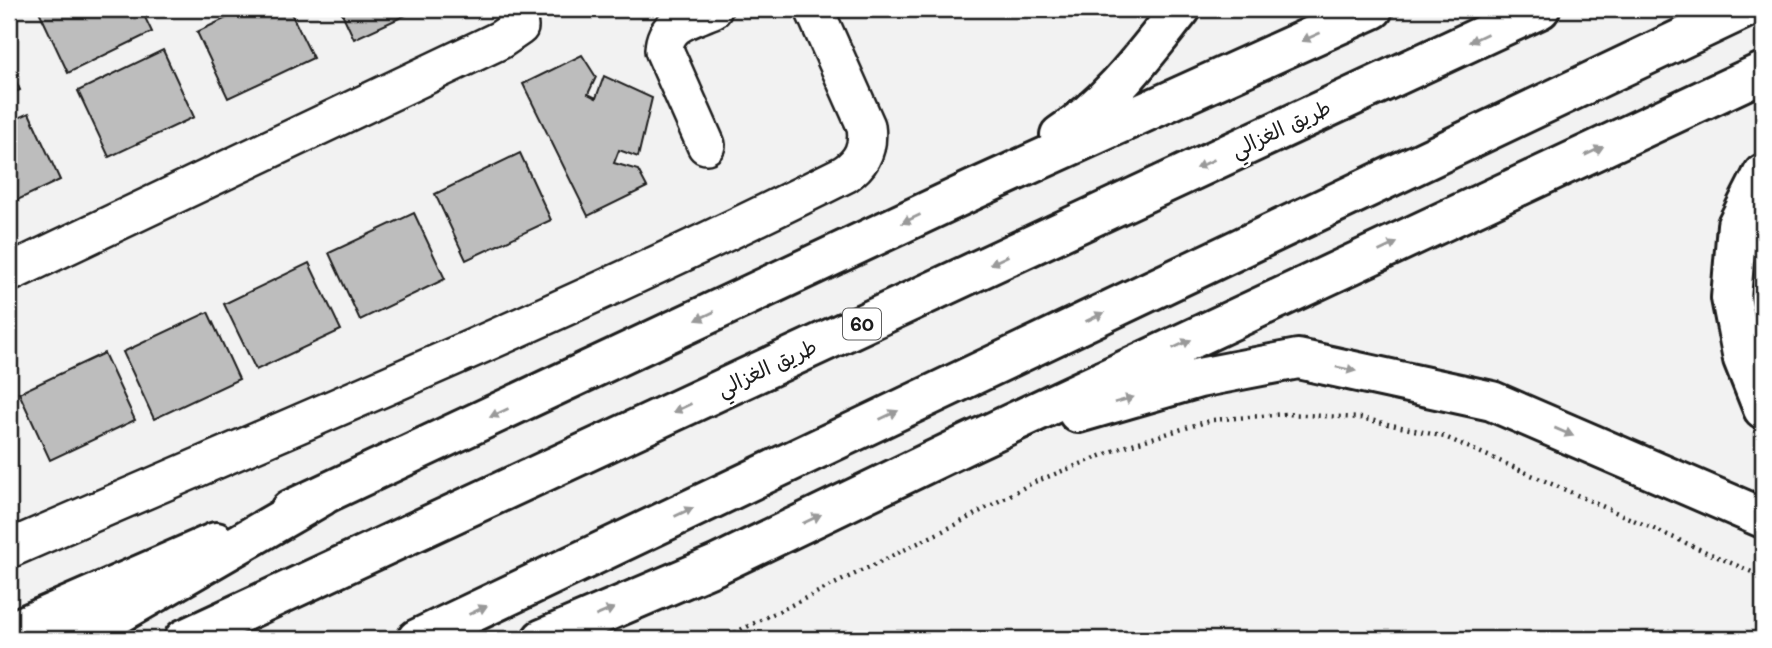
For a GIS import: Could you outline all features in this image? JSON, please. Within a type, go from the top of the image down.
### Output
[{"type":"main road","points":[[973,190],[1080,122],[1123,80],[1181,9]]},
{"type":"main road","points":[[9,632],[322,496],[973,190],[1373,9]]},
{"type":"main road","name":"طريق الغزالي","points":[[184,639],[1540,9]]},
{"type":"main road","points":[[416,639],[1744,9]]},
{"type":"main road","points":[[542,639],[716,565],[965,445],[1763,72]]},
{"type":"main road","points":[[1763,174],[1737,225],[1731,298],[1742,359],[1763,409]]},
{"type":"main road","points":[[965,445],[1199,378],[1298,359],[1492,401],[1763,518]]},
{"type":"main road","points":[[75,639],[322,496]]},
{"type":"street","points":[[9,273],[500,40],[519,27],[517,9]]},
{"type":"street","points":[[706,145],[664,50],[665,38],[670,29],[713,9]]},
{"type":"street","points":[[9,549],[728,233],[853,169],[866,150],[866,126],[814,9]]},
{"type":"path","points":[[722,639],[955,525],[1044,478],[1126,446],[1212,420],[1285,414],[1361,418],[1445,437],[1763,577]]},
{"type":"building","points":[[38,9],[141,9],[152,32],[68,73]]},
{"type":"building","points":[[245,9],[289,9],[313,58],[228,98],[197,32]]},
{"type":"building","points":[[340,9],[419,9],[354,39]]},
{"type":"building","points":[[163,50],[194,117],[109,157],[78,91]]},
{"type":"building","points":[[582,55],[596,77],[588,94],[596,98],[604,76],[652,98],[638,157],[619,150],[614,163],[638,170],[647,187],[588,216],[523,84]]},
{"type":"building","points":[[9,66],[20,90],[9,95]]},
{"type":"building","points":[[29,113],[60,180],[9,204],[9,122]]},
{"type":"building","points":[[520,153],[551,220],[466,260],[435,194]]},
{"type":"building","points":[[414,213],[445,279],[360,320],[329,253]]},
{"type":"building","points":[[309,263],[341,330],[256,370],[224,304]]},
{"type":"building","points":[[208,312],[239,379],[154,419],[123,352]]},
{"type":"building","points":[[104,353],[135,420],[50,460],[19,393]]}]
